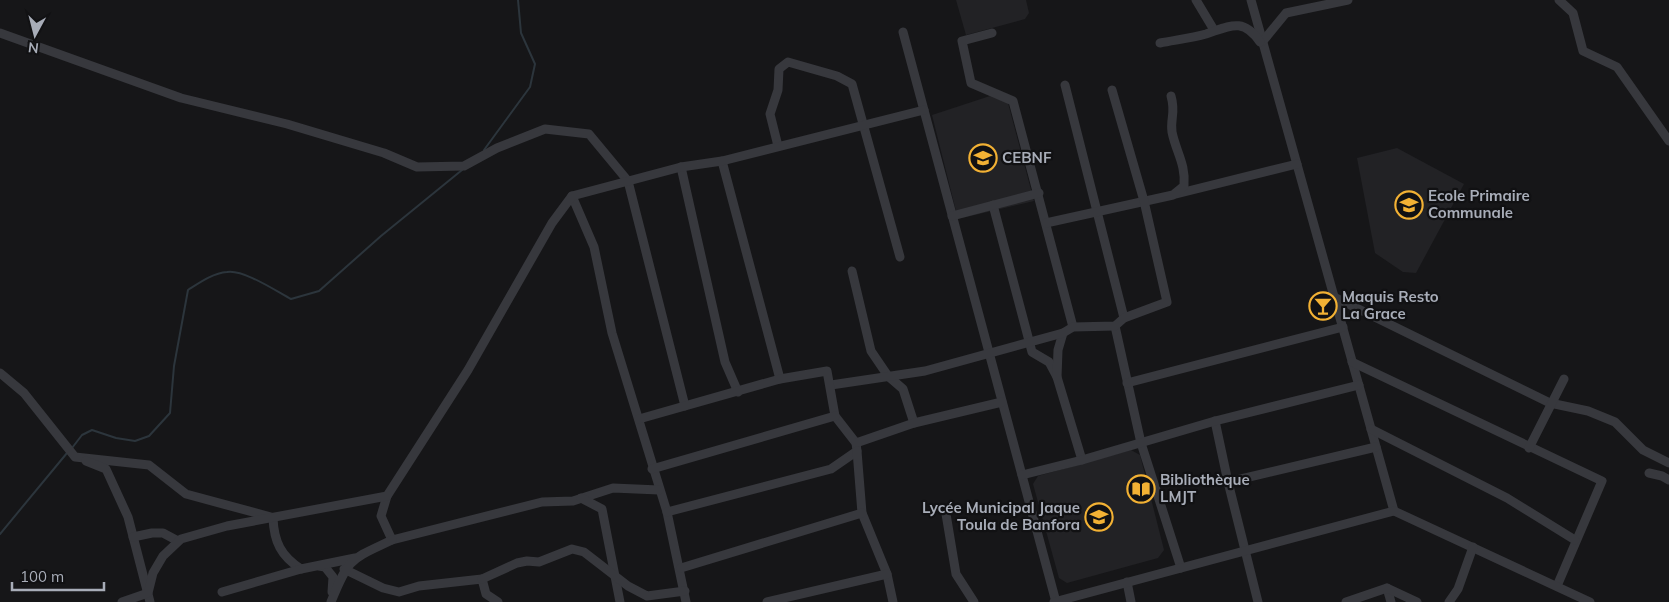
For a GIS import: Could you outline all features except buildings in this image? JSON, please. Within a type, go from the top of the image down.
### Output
[{"type":"street","points":[[1196,0],[1214,30]]},
{"type":"street","points":[[1251,0],[1394,511]]},
{"type":"street","points":[[1264,45],[1286,13],[1300,5],[1302,0]]},
{"type":"street","points":[[1286,13],[1348,0]]},
{"type":"street","points":[[1559,0],[1573,13],[1583,51],[1617,67],[1669,141]]},
{"type":"street","points":[[1160,43],[1207,34],[1214,30],[1239,25],[1254,32],[1264,45]]},
{"type":"street","points":[[903,32],[1055,602],[1394,511],[1586,601]]},
{"type":"street","points":[[0,33],[181,98],[287,124],[384,153],[417,167],[464,166],[497,148],[545,129],[590,134],[628,181],[685,406]]},
{"type":"street","points":[[992,33],[962,41],[971,83],[1013,101],[1039,193],[1073,327]]},
{"type":"street","points":[[778,146],[770,114],[778,90],[779,69],[788,62],[837,76],[852,84],[862,126],[900,257]]},
{"type":"street","points":[[1065,85],[1124,318]]},
{"type":"street","points":[[831,385],[925,371],[1063,333],[1073,327],[1115,326],[1124,318],[1167,302],[1144,201],[1112,90]]},
{"type":"street","points":[[1171,96],[1175,108],[1172,129],[1185,171],[1184,186],[1173,195]]},
{"type":"street","points":[[392,540],[381,516],[387,496],[468,370],[552,223],[572,196],[681,167],[722,161],[924,110]]},
{"type":"street","points":[[722,161],[780,379]]},
{"type":"street","points":[[1046,223],[1173,195],[1297,164]]},
{"type":"street","points":[[681,167],[725,362],[738,392]]},
{"type":"street","points":[[952,216],[1039,193]]},
{"type":"street","points":[[572,196],[594,247],[612,332],[639,419],[652,469],[667,512],[686,602]]},
{"type":"street","points":[[993,205],[1032,352],[1049,362],[1057,377],[1082,460]]},
{"type":"street","points":[[852,270],[870,351],[888,376],[903,389],[914,423]]},
{"type":"street","points":[[1334,297],[1550,403],[1588,411],[1615,422],[1643,450],[1669,463]]},
{"type":"street","points":[[1115,326],[1141,443],[1181,568]]},
{"type":"street","points":[[1127,383],[1343,328]]},
{"type":"street","points":[[1057,377],[1058,350],[1063,333]]},
{"type":"street","points":[[1352,362],[1529,448],[1602,481],[1575,540],[1557,586]]},
{"type":"street","points":[[639,419],[780,379],[827,371],[835,416],[856,447],[862,513],[887,574],[893,602]]},
{"type":"street","points":[[0,373],[24,393],[75,457],[106,469],[128,517],[149,597]]},
{"type":"street","points":[[1529,448],[1550,403],[1564,379]]},
{"type":"street","points":[[1022,475],[1082,460],[1215,421],[1359,385]]},
{"type":"street","points":[[667,512],[831,469],[856,447],[914,423],[1002,402]]},
{"type":"street","points":[[652,469],[835,416]]},
{"type":"street","points":[[1215,421],[1258,602]]},
{"type":"street","points":[[1371,429],[1507,498],[1575,540]]},
{"type":"street","points":[[1228,482],[1376,447]]},
{"type":"street","points":[[75,457],[149,465],[186,494],[273,518]]},
{"type":"street","points":[[1649,472],[1669,480]]},
{"type":"street","points":[[222,592],[301,569],[355,558],[392,540],[542,502],[573,501],[613,488],[659,490]]},
{"type":"street","points":[[149,597],[153,573],[163,556],[178,542],[227,526],[387,496]]},
{"type":"street","points":[[581,498],[602,508],[620,602]]},
{"type":"street","points":[[680,568],[862,513]]},
{"type":"street","points":[[946,514],[956,574],[974,602]]},
{"type":"street","points":[[273,518],[274,533],[283,556],[301,569]]},
{"type":"street","points":[[133,537],[163,533],[178,542]]},
{"type":"street","points":[[1449,602],[1458,589],[1473,547]]},
{"type":"street","points":[[344,569],[383,588],[399,592],[419,586],[482,579],[517,563],[527,561],[539,562],[572,549],[584,552],[615,574],[628,586],[647,596],[685,591]]},
{"type":"street","points":[[331,602],[344,569],[355,558]]},
{"type":"street","points":[[318,566],[325,567],[333,577],[331,602]]},
{"type":"street","points":[[767,602],[887,574]]},
{"type":"street","points":[[482,579],[486,594],[498,602]]},
{"type":"street","points":[[1127,582],[1131,602]]},
{"type":"street","points":[[1387,588],[1391,602]]},
{"type":"street","points":[[1346,602],[1387,588],[1417,602]]},
{"type":"street","points":[[122,602],[149,597]]},
{"type":"shaded area","points":[[956,0],[1026,0],[1029,13],[1025,19],[966,35]]},
{"type":"shaded area","name":"CEBNF","points":[[990,96],[1008,103],[1034,201],[958,219],[932,115]]},
{"type":"shaded area","name":"Ecole Primaire Communale","points":[[1397,148],[1464,184],[1416,273],[1403,272],[1375,253],[1357,158]]},
{"type":"shaded area","name":"Lycée Municipal Jaque Toula de Banfora","points":[[1131,450],[1140,455],[1164,550],[1158,558],[1067,583],[1059,578],[1033,484],[1038,476]]},
{"type":"waterway","points":[[484,150],[530,87],[535,64],[521,33],[518,0]]},
{"type":"waterway","points":[[72,448],[82,435],[92,430],[116,438],[135,441],[149,436],[170,413],[174,366],[188,290],[217,274],[234,272],[259,281],[291,299],[319,291],[381,236],[462,170]]},
{"type":"waterway","points":[[0,534],[67,453]]},
{"type":"place","name":"CEBNF","points":[[983,158]]},
{"type":"place","name":"Ecole Primaire Communale","points":[[1409,205]]},
{"type":"place","name":"Maquis Resto La Grace","points":[[1323,306]]},
{"type":"place","name":"Bibliothèque LMJT","points":[[1141,489]]},
{"type":"place","name":"Lycée Municipal Jaque Toula de Banfora","points":[[1099,517]]}]
